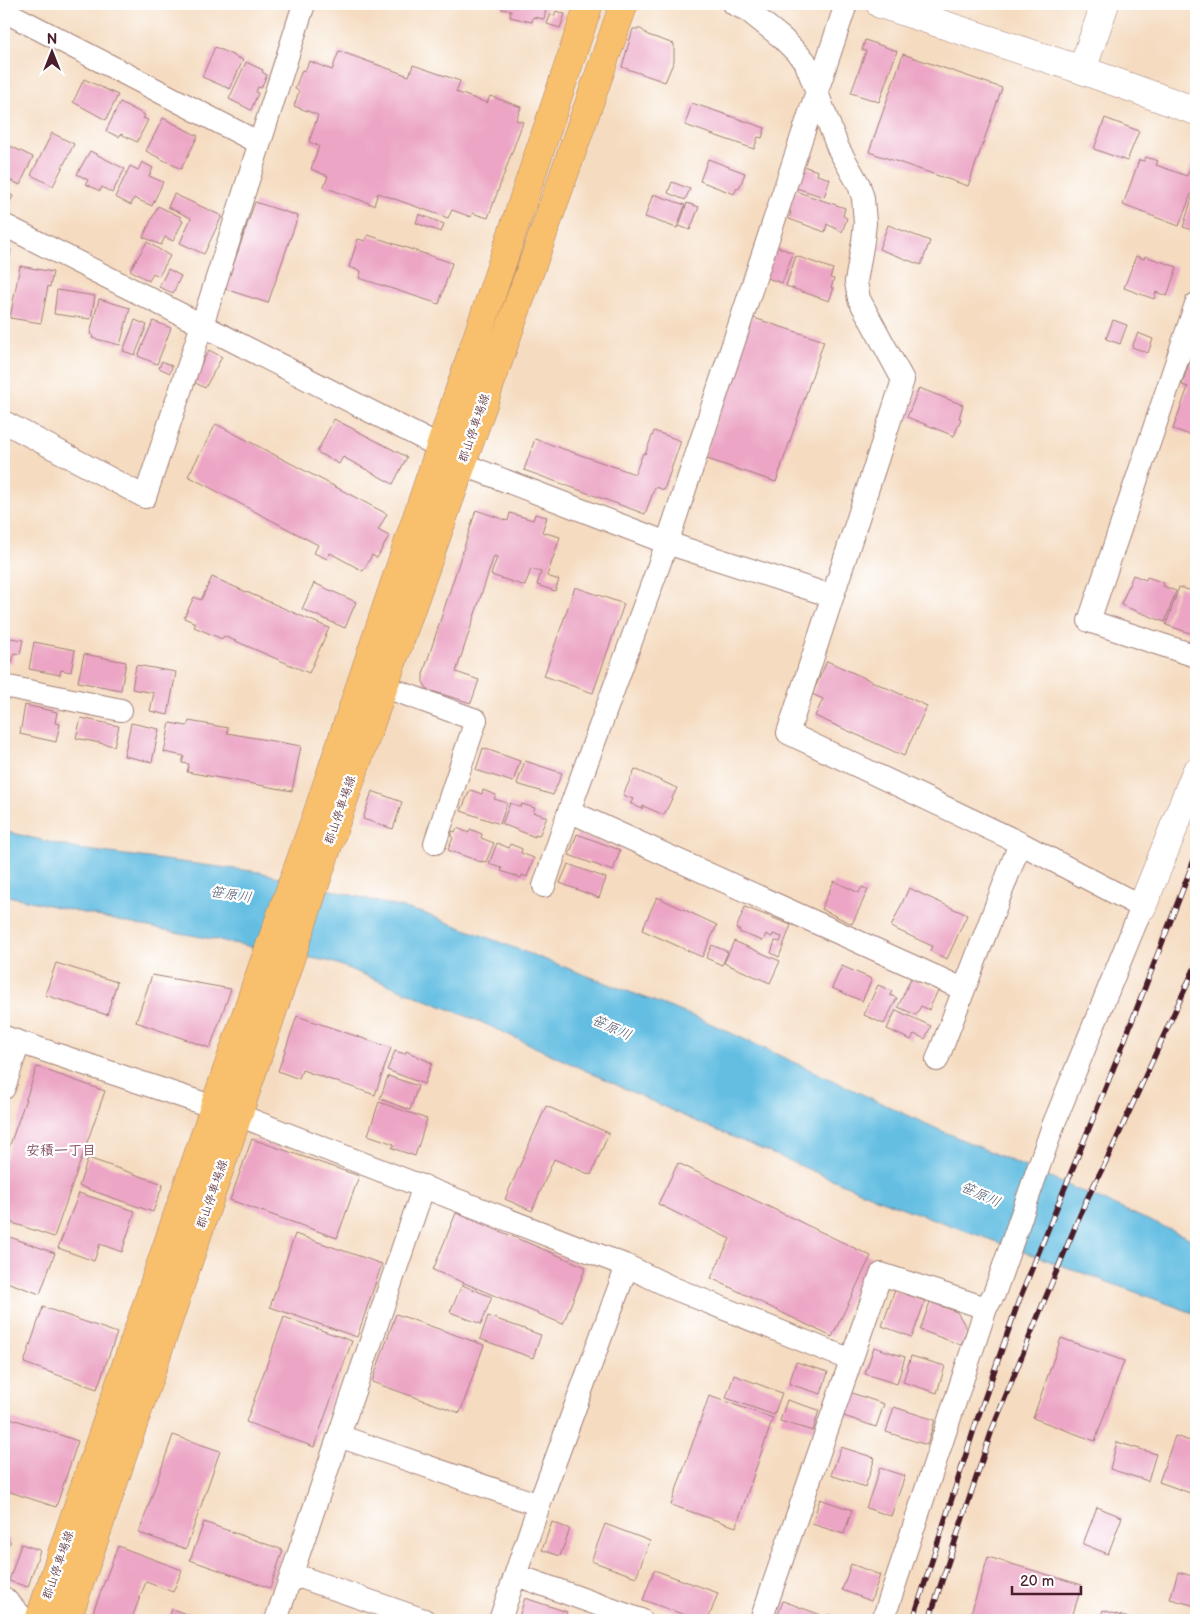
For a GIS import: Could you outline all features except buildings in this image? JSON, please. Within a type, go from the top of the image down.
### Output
[{"type":"main road","name":"郡山停車場線","points":[[67,1620],[227,1112],[326,818],[440,447],[589,4]]},
{"type":"main road","name":"郡山停車場線","points":[[326,818],[383,686],[624,4]]},
{"type":"main road","name":"郡山停車場線","points":[[38,1620],[227,1112]]},
{"type":"street","points":[[4,422],[145,496],[202,325],[304,4]]},
{"type":"street","points":[[734,4],[747,10],[782,38],[805,61],[838,148],[863,198],[865,223],[856,282],[857,291],[903,380],[788,733],[1020,843],[1142,907]]},
{"type":"street","points":[[544,886],[569,811],[667,543],[846,4]]},
{"type":"street","points":[[880,4],[1082,70],[1196,112]]},
{"type":"street","points":[[1082,70],[1105,4]]},
{"type":"street","points":[[4,11],[259,143]]},
{"type":"street","points":[[4,225],[440,447],[462,464],[667,543],[832,596]]},
{"type":"street","points":[[1196,304],[1089,621],[1196,656]]},
{"type":"street","points":[[4,686],[121,710]]},
{"type":"street","points":[[383,686],[476,720],[435,843]]},
{"type":"street","points":[[883,1620],[990,1301],[1054,1123],[1196,772]]},
{"type":"street","points":[[569,811],[964,989]]},
{"type":"street","points":[[937,1060],[1020,843]]},
{"type":"street","points":[[4,1088],[11,1039],[227,1112],[424,1186],[627,1266],[673,1288],[851,1360]]},
{"type":"street","points":[[276,1620],[424,1186]]},
{"type":"street","points":[[500,1620],[539,1505],[627,1266]]},
{"type":"street","points":[[761,1620],[881,1274],[990,1301]]},
{"type":"street","points":[[339,1436],[539,1505]]},
{"type":"street","points":[[292,1574],[424,1620]]},
{"type":"street","points":[[516,1575],[641,1620]]},
{"type":"street","points":[[4,1598],[24,1620]]},
{"type":"water","name":"笹原川","points":[[4,831],[78,849],[259,872],[423,913],[703,1020],[933,1127],[1196,1241],[1196,1314],[881,1200],[688,1118],[481,1022],[332,962],[128,923],[4,895]]},
{"type":"railway","points":[[913,1620],[976,1423],[1018,1303],[1120,1052],[1196,855]]},
{"type":"railway","points":[[929,1620],[992,1430],[1040,1311],[1085,1203],[1113,1147],[1196,965]]},
{"type":"district","name":"安積一丁目","points":[[61,1150]]}]
